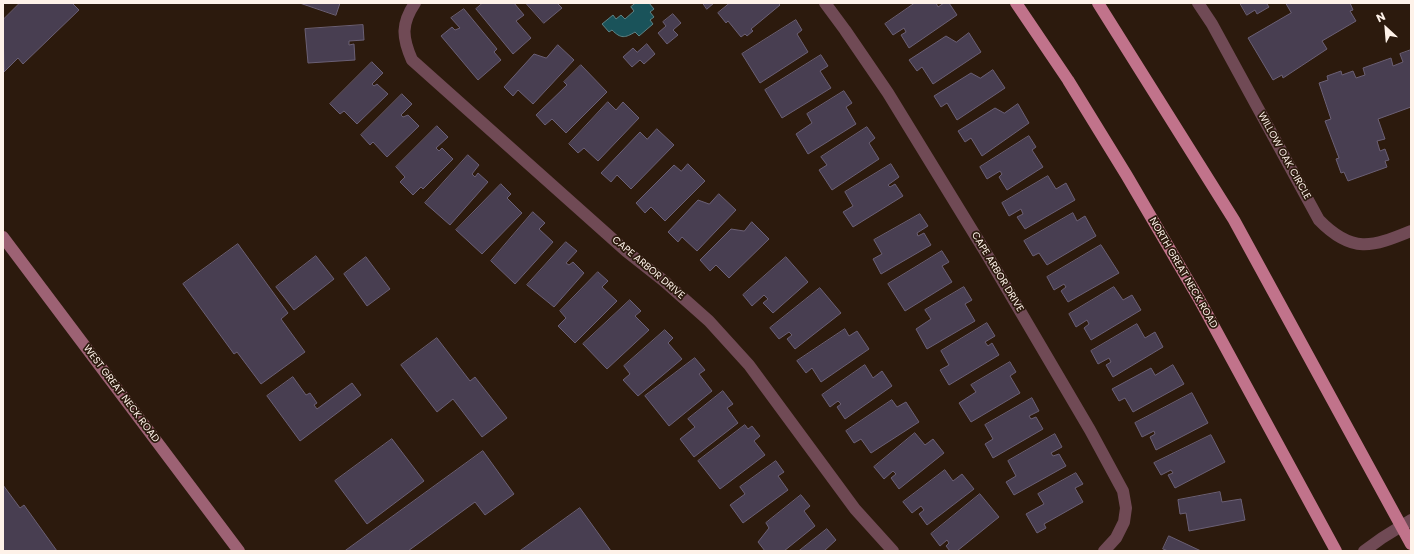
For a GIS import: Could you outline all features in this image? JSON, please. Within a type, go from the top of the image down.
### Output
[{"type":"main road","name":"NORTH GREAT NECK ROAD","points":[[1016,3],[1072,86],[1204,307],[1336,551]]},
{"type":"main road","points":[[1098,3],[1234,220],[1406,523],[1411,544]]},
{"type":"street","name":"CAPE ARBOR DRIVE","points":[[415,3],[408,13],[404,28],[405,45],[412,60],[626,251],[664,281],[709,321],[749,365],[855,509],[893,551]]},
{"type":"street","name":"CAPE ARBOR DRIVE","points":[[825,3],[888,93],[986,253],[1090,430],[1123,491],[1126,508],[1124,522],[1116,538],[1104,551]]},
{"type":"street","name":"WILLOW OAK CIRCLE","points":[[1198,3],[1216,31],[1319,220],[1331,233],[1346,241],[1363,245],[1377,243],[1411,231]]},
{"type":"street","name":"WEST GREAT NECK ROAD","points":[[3,237],[239,551]]},
{"type":"street","points":[[1364,551],[1406,523]]},
{"type":"water","points":[[636,3],[649,3],[654,9],[650,12],[654,17],[650,20],[653,24],[639,36],[635,32],[623,37],[612,30],[609,32],[602,24],[613,15],[616,19],[621,15],[625,19],[634,11],[631,7]]},
{"type":"building","points":[[20,3],[72,3],[79,10],[23,64],[18,58],[4,72],[3,20]]},
{"type":"building","points":[[300,3],[340,3],[336,15]]},
{"type":"building","points":[[483,3],[514,3],[524,15],[516,21],[531,38],[513,54],[476,9]]},
{"type":"building","points":[[526,3],[557,3],[562,8],[544,23]]},
{"type":"building","points":[[703,3],[714,3],[707,9]]},
{"type":"building","points":[[730,3],[778,3],[780,5],[751,29],[753,31],[747,36],[745,34],[741,37],[728,21],[726,23],[718,13]]},
{"type":"building","points":[[915,3],[936,3],[938,7],[944,3],[949,3],[957,15],[909,48],[901,35],[906,32],[904,28],[893,35],[885,24]]},
{"type":"building","points":[[1240,3],[1268,3],[1267,4],[1269,7],[1257,14],[1255,10],[1247,15]]},
{"type":"building","points":[[1286,3],[1350,3],[1353,10],[1350,11],[1356,21],[1322,41],[1327,49],[1283,78],[1282,75],[1273,80],[1248,38],[1291,13]]},
{"type":"building","points":[[464,9],[497,49],[494,52],[501,60],[478,80],[441,36],[452,27],[455,30],[460,28],[451,18]]},
{"type":"building","points":[[673,14],[681,23],[673,30],[678,35],[667,44],[658,33],[666,26],[663,22]]},
{"type":"building","points":[[796,20],[802,30],[797,34],[808,52],[760,83],[742,54]]},
{"type":"building","points":[[363,25],[364,40],[349,41],[349,45],[354,44],[355,60],[308,63],[305,29]]},
{"type":"building","points":[[969,33],[981,52],[933,84],[922,67],[917,71],[909,60],[946,36],[956,42]]},
{"type":"building","points":[[647,44],[655,54],[644,64],[640,60],[632,67],[623,57],[633,48],[637,52]]},
{"type":"building","points":[[558,45],[574,60],[533,104],[518,90],[513,96],[504,87],[534,54],[546,58]]},
{"type":"building","points":[[1411,50],[1411,107],[1378,119],[1385,139],[1377,141],[1380,151],[1385,149],[1389,160],[1385,161],[1387,167],[1348,181],[1344,172],[1341,173],[1336,159],[1339,158],[1325,121],[1331,119],[1319,83],[1328,80],[1327,76],[1341,71],[1342,75],[1353,71],[1356,78],[1365,75],[1363,68],[1391,58],[1393,66],[1403,62],[1400,54]]},
{"type":"building","points":[[821,55],[828,66],[820,71],[831,88],[782,118],[765,90]]},
{"type":"building","points":[[372,62],[383,73],[372,84],[374,86],[377,84],[388,94],[357,124],[344,111],[340,114],[330,104]]},
{"type":"building","points":[[581,65],[607,92],[566,133],[552,119],[545,125],[536,115],[567,85],[564,82]]},
{"type":"building","points":[[993,70],[1005,88],[957,120],[947,103],[941,107],[934,96],[971,73],[980,78]]},
{"type":"building","points":[[844,91],[852,103],[846,107],[856,124],[808,154],[796,134],[812,123],[807,114]]},
{"type":"building","points":[[402,94],[412,104],[401,115],[403,117],[408,115],[419,126],[387,157],[373,142],[370,145],[361,135]]},
{"type":"building","points":[[608,102],[616,110],[623,102],[639,118],[598,161],[584,148],[578,153],[569,144]]},
{"type":"building","points":[[1018,104],[1029,123],[982,156],[971,138],[965,142],[958,131],[995,108],[1004,113]]},
{"type":"building","points":[[437,126],[448,137],[436,148],[439,151],[442,148],[453,159],[423,189],[421,187],[413,195],[400,182],[405,177],[396,167]]},
{"type":"building","points":[[867,127],[875,138],[869,143],[879,159],[832,190],[819,170],[827,165],[821,157]]},
{"type":"building","points":[[657,129],[674,145],[631,189],[617,175],[611,182],[601,173],[640,132],[647,139]]},
{"type":"building","points":[[1029,136],[1036,147],[1032,150],[1043,167],[1007,190],[999,177],[1002,174],[1000,171],[987,179],[980,167]]},
{"type":"building","points":[[468,155],[479,165],[472,174],[475,177],[478,173],[488,182],[450,225],[425,203]]},
{"type":"building","points":[[688,164],[705,181],[665,221],[651,207],[645,213],[636,203],[674,165],[681,171]]},
{"type":"building","points":[[891,164],[899,177],[888,185],[890,187],[895,184],[903,196],[853,227],[843,212],[853,206],[845,192]]},
{"type":"building","points":[[1048,176],[1056,189],[1066,183],[1075,200],[1025,229],[1017,217],[1023,214],[1021,209],[1009,216],[1002,203]]},
{"type":"building","points":[[501,184],[511,194],[507,198],[522,213],[482,254],[456,230]]},
{"type":"building","points":[[719,194],[736,210],[697,251],[682,237],[678,242],[668,232],[698,200],[709,204]]},
{"type":"building","points":[[533,212],[545,223],[539,229],[553,242],[515,284],[491,261]]},
{"type":"building","points":[[1073,213],[1077,221],[1085,216],[1096,236],[1047,265],[1039,253],[1033,256],[1024,241]]},
{"type":"building","points":[[920,214],[928,226],[917,233],[918,236],[924,233],[931,245],[881,274],[873,259],[882,254],[874,240]]},
{"type":"building","points":[[752,222],[769,239],[729,278],[716,265],[710,271],[700,260],[731,229],[744,231]]},
{"type":"building","points":[[566,242],[577,251],[566,263],[569,265],[573,262],[584,273],[554,307],[527,285]]},
{"type":"building","points":[[238,244],[288,313],[281,319],[305,352],[261,384],[237,352],[234,354],[183,284]]},
{"type":"building","points":[[1101,245],[1119,273],[1068,302],[1061,291],[1066,287],[1064,284],[1054,290],[1047,277]]},
{"type":"building","points":[[942,251],[949,262],[942,266],[952,282],[905,311],[888,284]]},
{"type":"building","points":[[316,256],[334,279],[294,310],[276,287]]},
{"type":"building","points":[[366,257],[390,289],[367,306],[344,274]]},
{"type":"building","points":[[786,257],[808,282],[773,313],[763,303],[768,299],[764,295],[752,306],[743,295]]},
{"type":"building","points":[[598,272],[608,281],[602,287],[617,301],[575,343],[558,326],[566,318],[560,311]]},
{"type":"building","points":[[964,287],[972,300],[965,304],[975,321],[927,349],[916,329],[931,319],[925,310]]},
{"type":"building","points":[[1114,287],[1123,300],[1132,295],[1141,310],[1091,340],[1084,328],[1089,324],[1087,320],[1076,327],[1069,314]]},
{"type":"building","points":[[820,288],[841,313],[795,349],[787,339],[792,335],[789,332],[779,339],[770,328]]},
{"type":"building","points":[[630,300],[641,311],[635,316],[649,330],[607,369],[583,344]]},
{"type":"building","points":[[987,323],[995,336],[985,342],[988,346],[992,343],[999,355],[949,385],[940,370],[949,365],[941,351]]},
{"type":"building","points":[[1137,324],[1145,338],[1155,332],[1163,347],[1113,377],[1106,365],[1111,362],[1109,358],[1098,364],[1091,351]]},
{"type":"building","points":[[845,329],[849,336],[857,331],[869,349],[821,382],[812,368],[806,373],[797,361]]},
{"type":"building","points":[[665,330],[673,338],[668,343],[682,359],[638,396],[623,380],[630,374],[624,366]]},
{"type":"building","points":[[437,338],[470,381],[475,377],[507,418],[482,437],[453,399],[437,412],[401,365]]},
{"type":"building","points":[[695,358],[705,370],[699,374],[712,391],[669,426],[645,396]]},
{"type":"building","points":[[1010,362],[1016,372],[1010,376],[1020,393],[971,422],[959,403],[976,392],[971,385]]},
{"type":"building","points":[[865,365],[873,378],[882,371],[892,386],[845,419],[837,407],[841,404],[838,401],[830,407],[822,395]]},
{"type":"building","points":[[1173,365],[1184,384],[1133,412],[1125,398],[1119,401],[1112,389],[1151,368],[1155,375]]},
{"type":"building","points":[[293,377],[306,395],[310,393],[317,403],[314,405],[317,409],[352,383],[361,395],[300,441],[267,396]]},
{"type":"building","points":[[723,391],[733,404],[727,408],[738,423],[694,457],[680,439],[695,427],[688,419]]},
{"type":"building","points":[[1192,393],[1208,423],[1156,450],[1150,437],[1155,434],[1154,431],[1142,437],[1135,423]]},
{"type":"building","points":[[1032,398],[1039,411],[1029,416],[1031,419],[1036,417],[1043,429],[993,458],[985,444],[993,439],[985,425]]},
{"type":"building","points":[[892,400],[897,407],[906,402],[919,422],[871,453],[861,439],[854,443],[846,431]]},
{"type":"building","points":[[745,425],[748,429],[752,426],[760,436],[754,441],[765,455],[720,489],[698,461]]},
{"type":"building","points":[[915,433],[925,445],[933,439],[944,453],[899,489],[891,478],[896,474],[893,471],[884,479],[874,467]]},
{"type":"building","points":[[1055,434],[1062,447],[1051,453],[1053,456],[1059,454],[1066,466],[1014,495],[1006,482],[1016,476],[1008,461]]},
{"type":"building","points":[[1211,435],[1225,462],[1175,488],[1168,475],[1173,473],[1171,470],[1161,475],[1154,463]]},
{"type":"building","points":[[392,439],[424,481],[367,524],[335,481]]},
{"type":"building","points":[[483,451],[514,494],[485,515],[475,502],[408,551],[345,551]]},
{"type":"building","points":[[776,461],[784,472],[778,476],[788,490],[743,523],[730,505],[745,494],[740,487]]},
{"type":"building","points":[[945,470],[953,481],[962,474],[974,489],[927,525],[919,514],[924,510],[921,506],[912,513],[903,502]]},
{"type":"building","points":[[1076,473],[1083,484],[1075,488],[1083,502],[1044,524],[1046,528],[1037,533],[1026,514],[1044,504],[1038,494]]},
{"type":"building","points":[[3,485],[20,508],[24,505],[57,551],[3,551]]},
{"type":"building","points":[[1220,492],[1222,502],[1241,499],[1245,520],[1189,531],[1186,513],[1180,514],[1178,500]]},
{"type":"building","points":[[980,494],[999,517],[957,551],[950,551],[946,546],[949,543],[947,540],[940,546],[931,534]]},
{"type":"building","points":[[801,495],[810,506],[804,511],[815,526],[784,551],[765,551],[758,542],[769,528],[766,523]]},
{"type":"building","points":[[580,508],[611,551],[520,551]]},
{"type":"building","points":[[827,529],[836,540],[824,551],[799,551]]},
{"type":"building","points":[[1169,536],[1201,551],[1168,551],[1163,549]]}]
